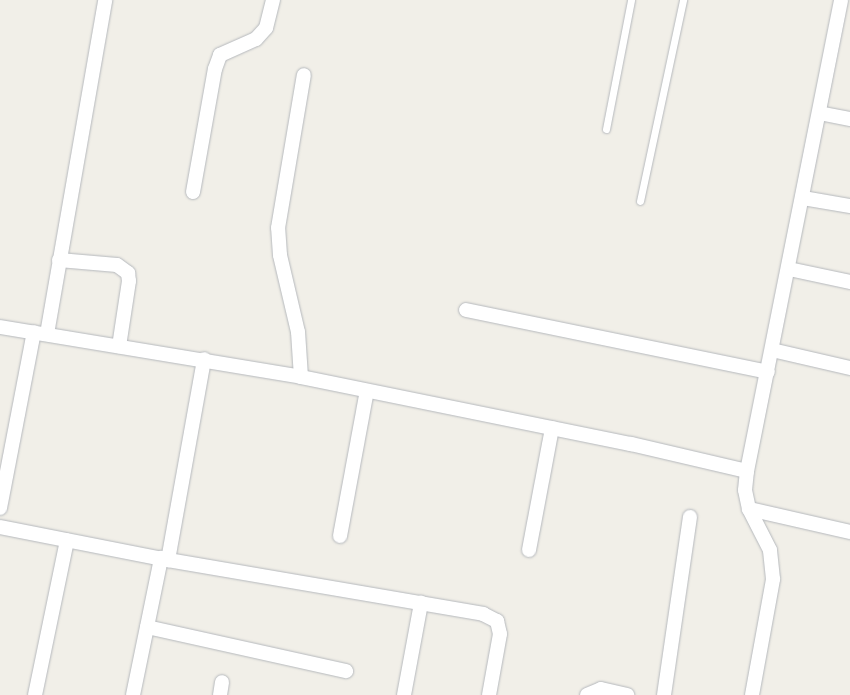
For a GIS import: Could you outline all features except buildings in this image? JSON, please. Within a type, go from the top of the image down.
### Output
[{"type":"street","points":[[0,508],[40,333],[59,260],[105,0]]},
{"type":"street","points":[[193,192],[215,69],[220,55],[256,39],[266,28],[273,0]]},
{"type":"street","points":[[752,695],[773,579],[770,550],[749,510],[745,490],[747,471],[789,269],[819,113],[843,10]]},
{"type":"street","points":[[301,378],[298,332],[280,255],[278,228],[304,75]]},
{"type":"street","points":[[819,113],[850,119]]},
{"type":"street","points":[[803,198],[850,206]]},
{"type":"street","points":[[59,260],[117,264],[128,272],[129,281],[119,346]]},
{"type":"street","points":[[789,269],[850,282]]},
{"type":"street","points":[[466,310],[768,372]]},
{"type":"street","points":[[0,327],[204,359],[552,428],[747,471]]},
{"type":"street","points":[[772,350],[850,368]]},
{"type":"street","points":[[133,695],[147,627],[164,559],[204,359]]},
{"type":"street","points":[[340,536],[367,391]]},
{"type":"street","points":[[529,550],[552,428]]},
{"type":"street","points":[[749,510],[850,532]]},
{"type":"street","points":[[664,695],[690,517]]},
{"type":"street","points":[[0,527],[164,559],[483,614],[497,621],[500,634],[489,695]]},
{"type":"street","points":[[35,695],[67,540]]},
{"type":"street","points":[[404,695],[421,604]]},
{"type":"street","points":[[147,627],[346,671]]},
{"type":"street","points":[[586,695],[601,689],[626,695]]},
{"type":"lane","points":[[606,129],[631,0]]},
{"type":"lane","points":[[640,201],[683,0]]}]
